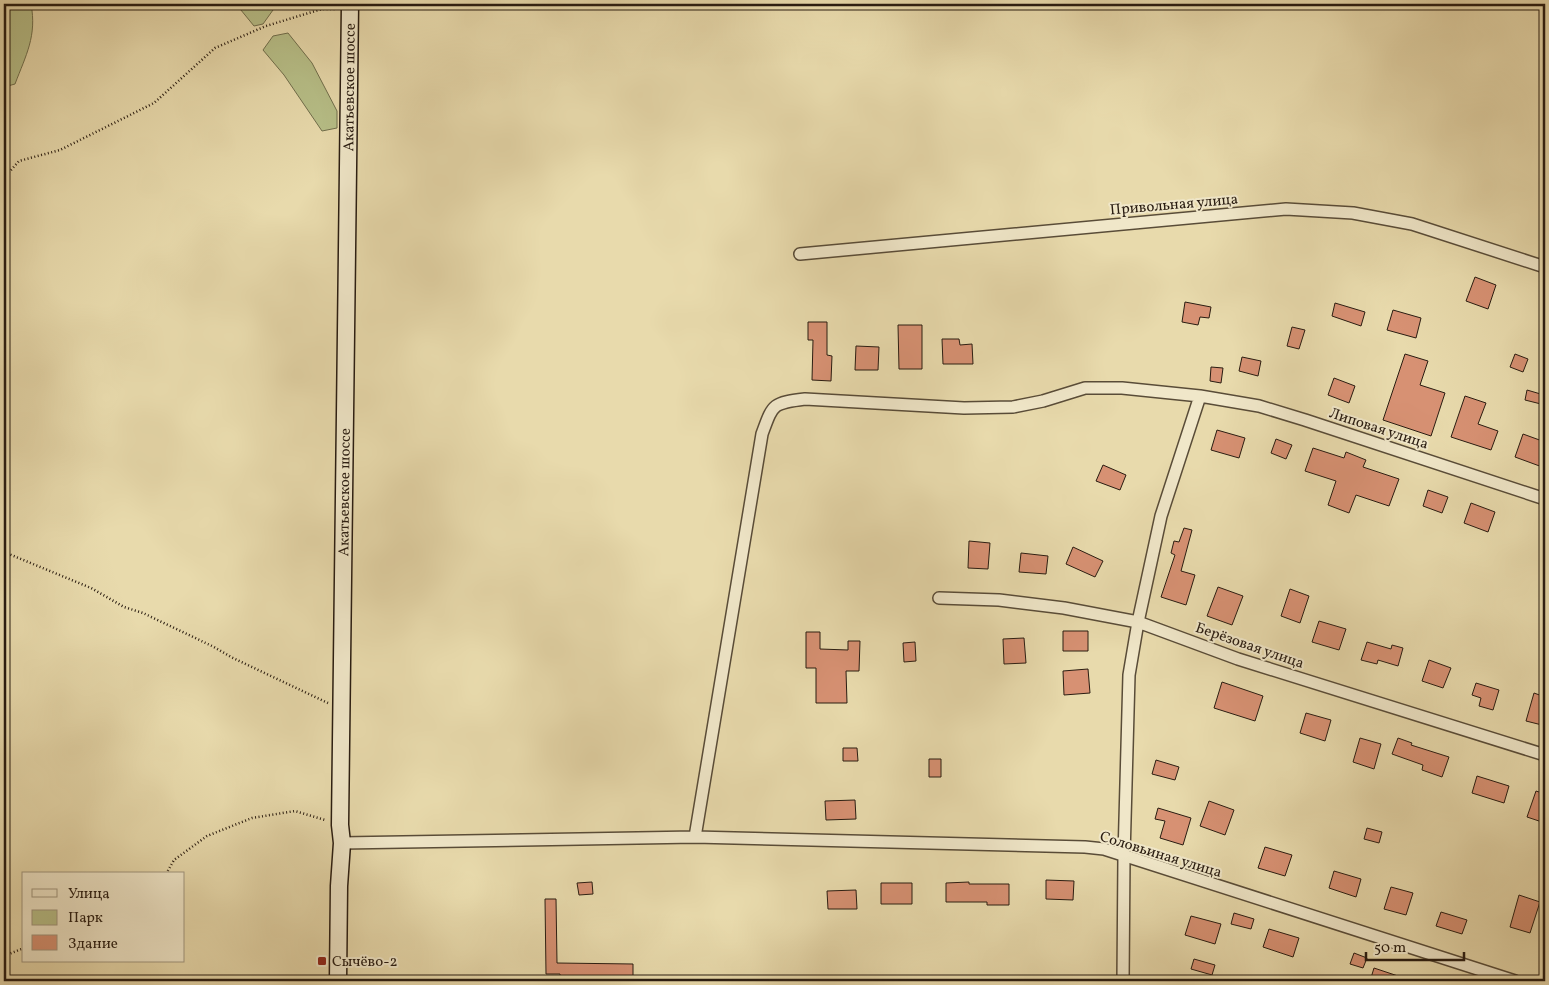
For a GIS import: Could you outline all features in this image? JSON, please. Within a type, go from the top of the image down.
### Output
[{"type":"street","name":"Акатьевское шоссе","points":[[338,981],[339,886],[342,843],[340,825],[350,6]]},
{"type":"street","name":"Привольная улица","points":[[800,254],[1286,209],[1353,213],[1412,224],[1545,267]]},
{"type":"street","name":"Липовая улица","points":[[695,837],[762,434],[771,410],[783,401],[805,399],[964,408],[1014,407],[1043,401],[1086,388],[1122,388],[1200,396],[1259,406],[1287,414],[1545,499]]},
{"type":"street","points":[[1123,981],[1129,675],[1138,622],[1161,516],[1200,396]]},
{"type":"street","name":"Берёзовая улица","points":[[939,598],[998,600],[1064,608],[1138,622],[1238,659],[1545,755]]},
{"type":"street","name":"Соловьиная улица","points":[[342,843],[695,837],[1104,849],[1515,981]]},
{"type":"path","points":[[4,178],[19,161],[60,150],[154,103],[215,48],[266,26],[322,9],[350,6]]},
{"type":"path","points":[[4,552],[91,588],[124,607],[143,613],[342,711]]},
{"type":"path","points":[[167,872],[174,860],[207,836],[252,818],[296,810],[340,825]]},
{"type":"path","points":[[4,956],[22,949]]},
{"type":"green space","points":[[4,4],[31,4],[33,26],[29,45],[15,84],[4,87]]},
{"type":"green space","points":[[236,4],[270,4],[273,10],[263,24],[254,26]]},
{"type":"green space","points":[[288,33],[312,63],[337,111],[337,128],[322,131],[284,75],[263,50],[273,36]]},
{"type":"building","points":[[1475,277],[1496,285],[1488,309],[1466,301]]},
{"type":"building","points":[[1185,302],[1211,307],[1209,318],[1200,317],[1198,325],[1182,322]]},
{"type":"building","points":[[1335,303],[1365,312],[1361,326],[1332,316]]},
{"type":"building","points":[[1393,310],[1421,318],[1416,338],[1387,330]]},
{"type":"building","points":[[808,322],[827,322],[827,355],[832,356],[831,381],[812,380],[813,340],[808,340]]},
{"type":"building","points":[[898,325],[922,325],[922,369],[899,369]]},
{"type":"building","points":[[1292,327],[1305,330],[1299,349],[1287,346]]},
{"type":"building","points":[[942,339],[959,339],[960,345],[972,344],[973,364],[943,364]]},
{"type":"building","points":[[856,346],[879,347],[878,370],[855,370]]},
{"type":"building","points":[[1405,354],[1428,361],[1420,385],[1445,393],[1431,436],[1383,420]]},
{"type":"building","points":[[1515,354],[1528,359],[1523,372],[1510,367]]},
{"type":"building","points":[[1242,357],[1261,361],[1258,376],[1239,371]]},
{"type":"building","points":[[1211,367],[1223,368],[1221,383],[1210,381]]},
{"type":"building","points":[[1334,378],[1355,386],[1349,403],[1328,395]]},
{"type":"building","points":[[1527,390],[1544,395],[1541,404],[1525,400]]},
{"type":"building","points":[[1465,396],[1486,403],[1478,424],[1498,431],[1491,450],[1451,437]]},
{"type":"building","points":[[1217,430],[1245,438],[1239,458],[1211,450]]},
{"type":"building","points":[[1523,434],[1545,442],[1545,468],[1515,457]]},
{"type":"building","points":[[1276,439],[1292,445],[1286,459],[1271,453]]},
{"type":"building","points":[[1313,448],[1344,458],[1346,452],[1366,460],[1363,467],[1399,479],[1389,506],[1356,495],[1349,513],[1328,505],[1336,481],[1305,471]]},
{"type":"building","points":[[1103,465],[1126,475],[1120,490],[1096,481]]},
{"type":"building","points":[[1428,490],[1448,497],[1442,513],[1423,506]]},
{"type":"building","points":[[1471,503],[1495,512],[1488,532],[1464,523]]},
{"type":"building","points":[[1184,528],[1192,530],[1181,571],[1195,575],[1186,605],[1161,597],[1175,555],[1171,553],[1174,541],[1179,542]]},
{"type":"building","points":[[969,541],[990,543],[988,569],[968,568]]},
{"type":"building","points":[[1073,547],[1103,561],[1095,577],[1066,564]]},
{"type":"building","points":[[1021,553],[1048,556],[1046,574],[1019,572]]},
{"type":"building","points":[[1218,587],[1243,596],[1232,625],[1207,616]]},
{"type":"building","points":[[1290,589],[1309,596],[1300,623],[1281,616]]},
{"type":"building","points":[[1319,621],[1346,629],[1339,650],[1312,642]]},
{"type":"building","points":[[1063,631],[1088,631],[1088,651],[1063,651]]},
{"type":"building","points":[[806,632],[820,632],[820,649],[848,650],[848,641],[860,641],[859,671],[846,671],[847,703],[816,703],[816,668],[806,668]]},
{"type":"building","points":[[1024,638],[1026,663],[1004,664],[1003,639]]},
{"type":"building","points":[[915,642],[916,661],[904,662],[903,643]]},
{"type":"building","points":[[1367,642],[1391,649],[1392,645],[1403,648],[1398,666],[1378,660],[1377,664],[1361,660]]},
{"type":"building","points":[[1429,660],[1451,668],[1443,688],[1422,681]]},
{"type":"building","points":[[1088,669],[1090,693],[1064,695],[1063,671]]},
{"type":"building","points":[[1222,682],[1263,696],[1255,721],[1214,708]]},
{"type":"building","points":[[1476,683],[1499,690],[1493,710],[1479,706],[1481,698],[1472,695]]},
{"type":"building","points":[[1534,693],[1545,697],[1545,713],[1542,725],[1526,721]]},
{"type":"building","points":[[1306,713],[1331,720],[1325,741],[1300,733]]},
{"type":"building","points":[[1360,738],[1381,744],[1374,769],[1353,762]]},
{"type":"building","points":[[1398,738],[1412,743],[1411,745],[1449,757],[1442,777],[1422,770],[1423,765],[1392,754]]},
{"type":"building","points":[[843,748],[857,748],[858,761],[843,761]]},
{"type":"building","points":[[929,759],[941,759],[941,777],[929,777]]},
{"type":"building","points":[[1156,760],[1179,767],[1175,780],[1152,774]]},
{"type":"building","points":[[1477,776],[1509,786],[1504,803],[1472,793]]},
{"type":"building","points":[[1536,791],[1545,794],[1545,823],[1527,817]]},
{"type":"building","points":[[855,800],[856,819],[826,820],[825,801]]},
{"type":"building","points":[[1209,801],[1234,810],[1225,835],[1200,826]]},
{"type":"building","points":[[1158,808],[1191,818],[1183,845],[1160,838],[1165,821],[1155,819]]},
{"type":"building","points":[[1367,828],[1382,832],[1379,843],[1364,839]]},
{"type":"building","points":[[1265,847],[1292,855],[1285,876],[1258,868]]},
{"type":"building","points":[[1334,871],[1361,879],[1356,897],[1329,888]]},
{"type":"building","points":[[1046,880],[1074,881],[1073,900],[1046,899]]},
{"type":"building","points":[[592,882],[593,894],[579,895],[577,883]]},
{"type":"building","points":[[969,882],[969,884],[1009,884],[1009,905],[987,905],[987,902],[946,902],[946,883]]},
{"type":"building","points":[[881,883],[912,883],[912,904],[881,904]]},
{"type":"building","points":[[1391,887],[1413,893],[1406,915],[1384,909]]},
{"type":"building","points":[[856,890],[857,909],[828,909],[827,891]]},
{"type":"building","points":[[1519,895],[1540,902],[1530,933],[1510,927]]},
{"type":"building","points":[[545,899],[556,899],[557,963],[633,964],[633,977],[560,976],[560,974],[546,974]]},
{"type":"building","points":[[1441,912],[1467,920],[1462,934],[1436,926]]},
{"type":"building","points":[[1234,913],[1254,919],[1251,929],[1231,924]]},
{"type":"building","points":[[1191,916],[1221,924],[1215,944],[1185,935]]},
{"type":"building","points":[[1269,929],[1299,938],[1293,957],[1263,947]]},
{"type":"building","points":[[1354,953],[1367,958],[1363,968],[1350,964]]},
{"type":"building","points":[[1194,959],[1215,965],[1212,975],[1191,969]]},
{"type":"building","points":[[1374,968],[1407,979],[1407,981],[1370,981]]},
{"type":"place","name":"Сычёво-2","points":[[322,961]]}]
